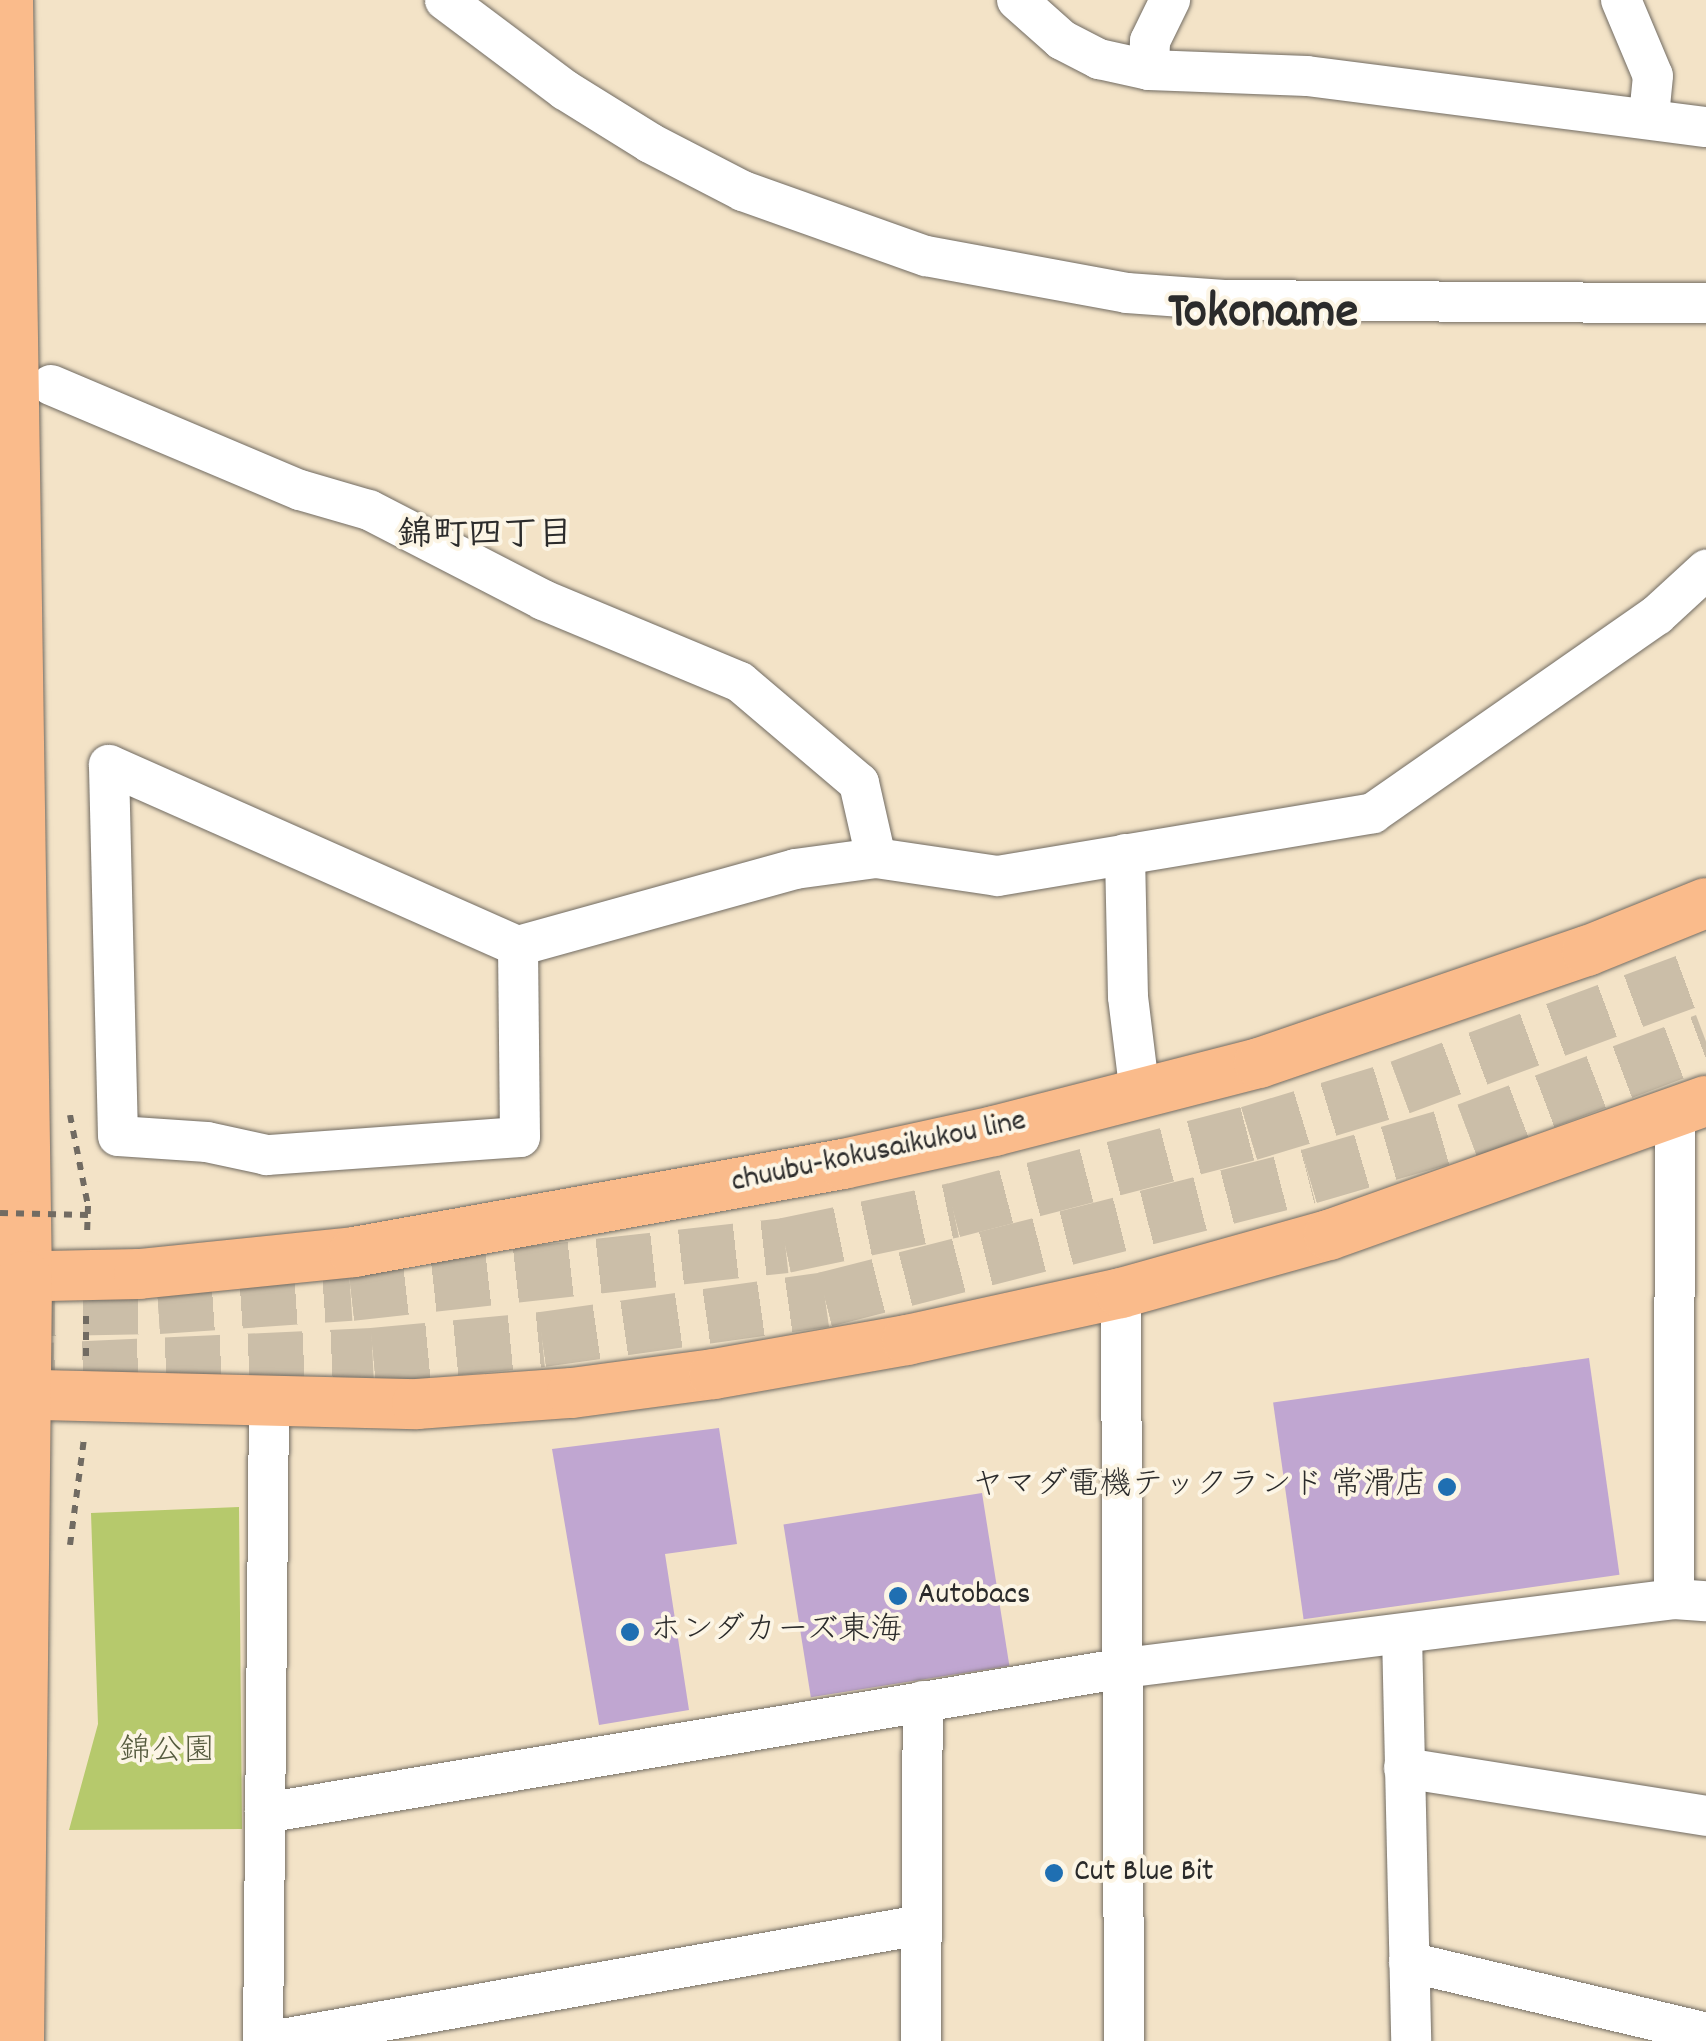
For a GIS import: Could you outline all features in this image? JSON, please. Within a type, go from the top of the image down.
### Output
[{"type":"highway","points":[[5,0],[16,2041]]},
{"type":"main road","name":"chuubu-kokusaikukou line","points":[[12,1278],[216,1266],[354,1252],[843,1164],[1140,1095],[1384,1024],[1706,903]]},
{"type":"main road","points":[[12,1395],[417,1404],[572,1394],[714,1374],[906,1340],[1122,1293],[1328,1235],[1690,1108]]},
{"type":"street","points":[[445,0],[565,90],[743,192],[926,256],[1126,293],[1224,300],[1706,303]]},
{"type":"street","points":[[1148,70],[1150,41],[1170,0]]},
{"type":"street","points":[[1621,0],[1653,76],[1650,116]]},
{"type":"street","points":[[1028,4],[1062,40],[1099,59],[1148,70],[1307,76],[1650,116],[1706,127]]},
{"type":"street","points":[[51,385],[300,490],[369,510],[543,600],[740,682],[858,782],[876,858]]},
{"type":"street","points":[[518,946],[520,1137],[266,1155],[207,1142],[118,1136],[109,766],[518,946],[795,870],[876,858],[998,876],[1373,813],[1657,616],[1706,570]]},
{"type":"street","points":[[1125,854],[1128,998],[1140,1095]]},
{"type":"street","points":[[264,1813],[1124,1668],[1690,1600],[1690,1108]]},
{"type":"street","points":[[1122,1293],[1124,2041]]},
{"type":"street","points":[[262,2041],[269,1403]]},
{"type":"street","points":[[1402,1634],[1411,2041]]},
{"type":"street","points":[[921,2041],[923,1701]]},
{"type":"street","points":[[1404,1768],[1706,1816]]},
{"type":"street","points":[[271,2041],[920,1925]]},
{"type":"street","points":[[1410,1962],[1706,2034]]},
{"type":"path","points":[[66,1100],[88,1215],[87,1255]]},
{"type":"path","points":[[0,1214],[88,1215]]},
{"type":"path","points":[[85,1374],[86,1295]]},
{"type":"path","points":[[68,1558],[84,1434]]},
{"type":"green space","name":"錦公園","points":[[239,1507],[242,1829],[69,1830],[98,1724],[91,1513]]},
{"type":"building","name":"ヤマダ電機テックランド 常滑店","points":[[1589,1358],[1619,1575],[1304,1619],[1273,1402]]},
{"type":"building","name":"ホンダカーズ東海","points":[[719,1428],[737,1544],[665,1554],[689,1710],[599,1725],[552,1449]]},
{"type":"building","name":"Autobacs","points":[[982,1493],[1009,1666],[811,1697],[783,1524]]},
{"type":"tunnel","points":[[0,1309],[158,1306],[351,1293],[785,1245],[953,1210],[1249,1133],[1400,1087],[1706,974]]},
{"type":"tunnel","points":[[0,1372],[373,1355],[542,1339],[825,1299],[1309,1176],[1467,1130],[1706,1040]]},
{"type":"place","name":"ヤマダ電機テックランド 常滑店","points":[[1447,1487]]},
{"type":"place","name":"Autobacs","points":[[898,1596]]},
{"type":"place","name":"ホンダカーズ東海","points":[[630,1632]]},
{"type":"place","name":"Cut Blue Bit","points":[[1054,1873]]},
{"type":"district","name":"Tokoname","points":[[1263,316]]},
{"type":"district","name":"錦町四丁目","points":[[485,537]]}]
